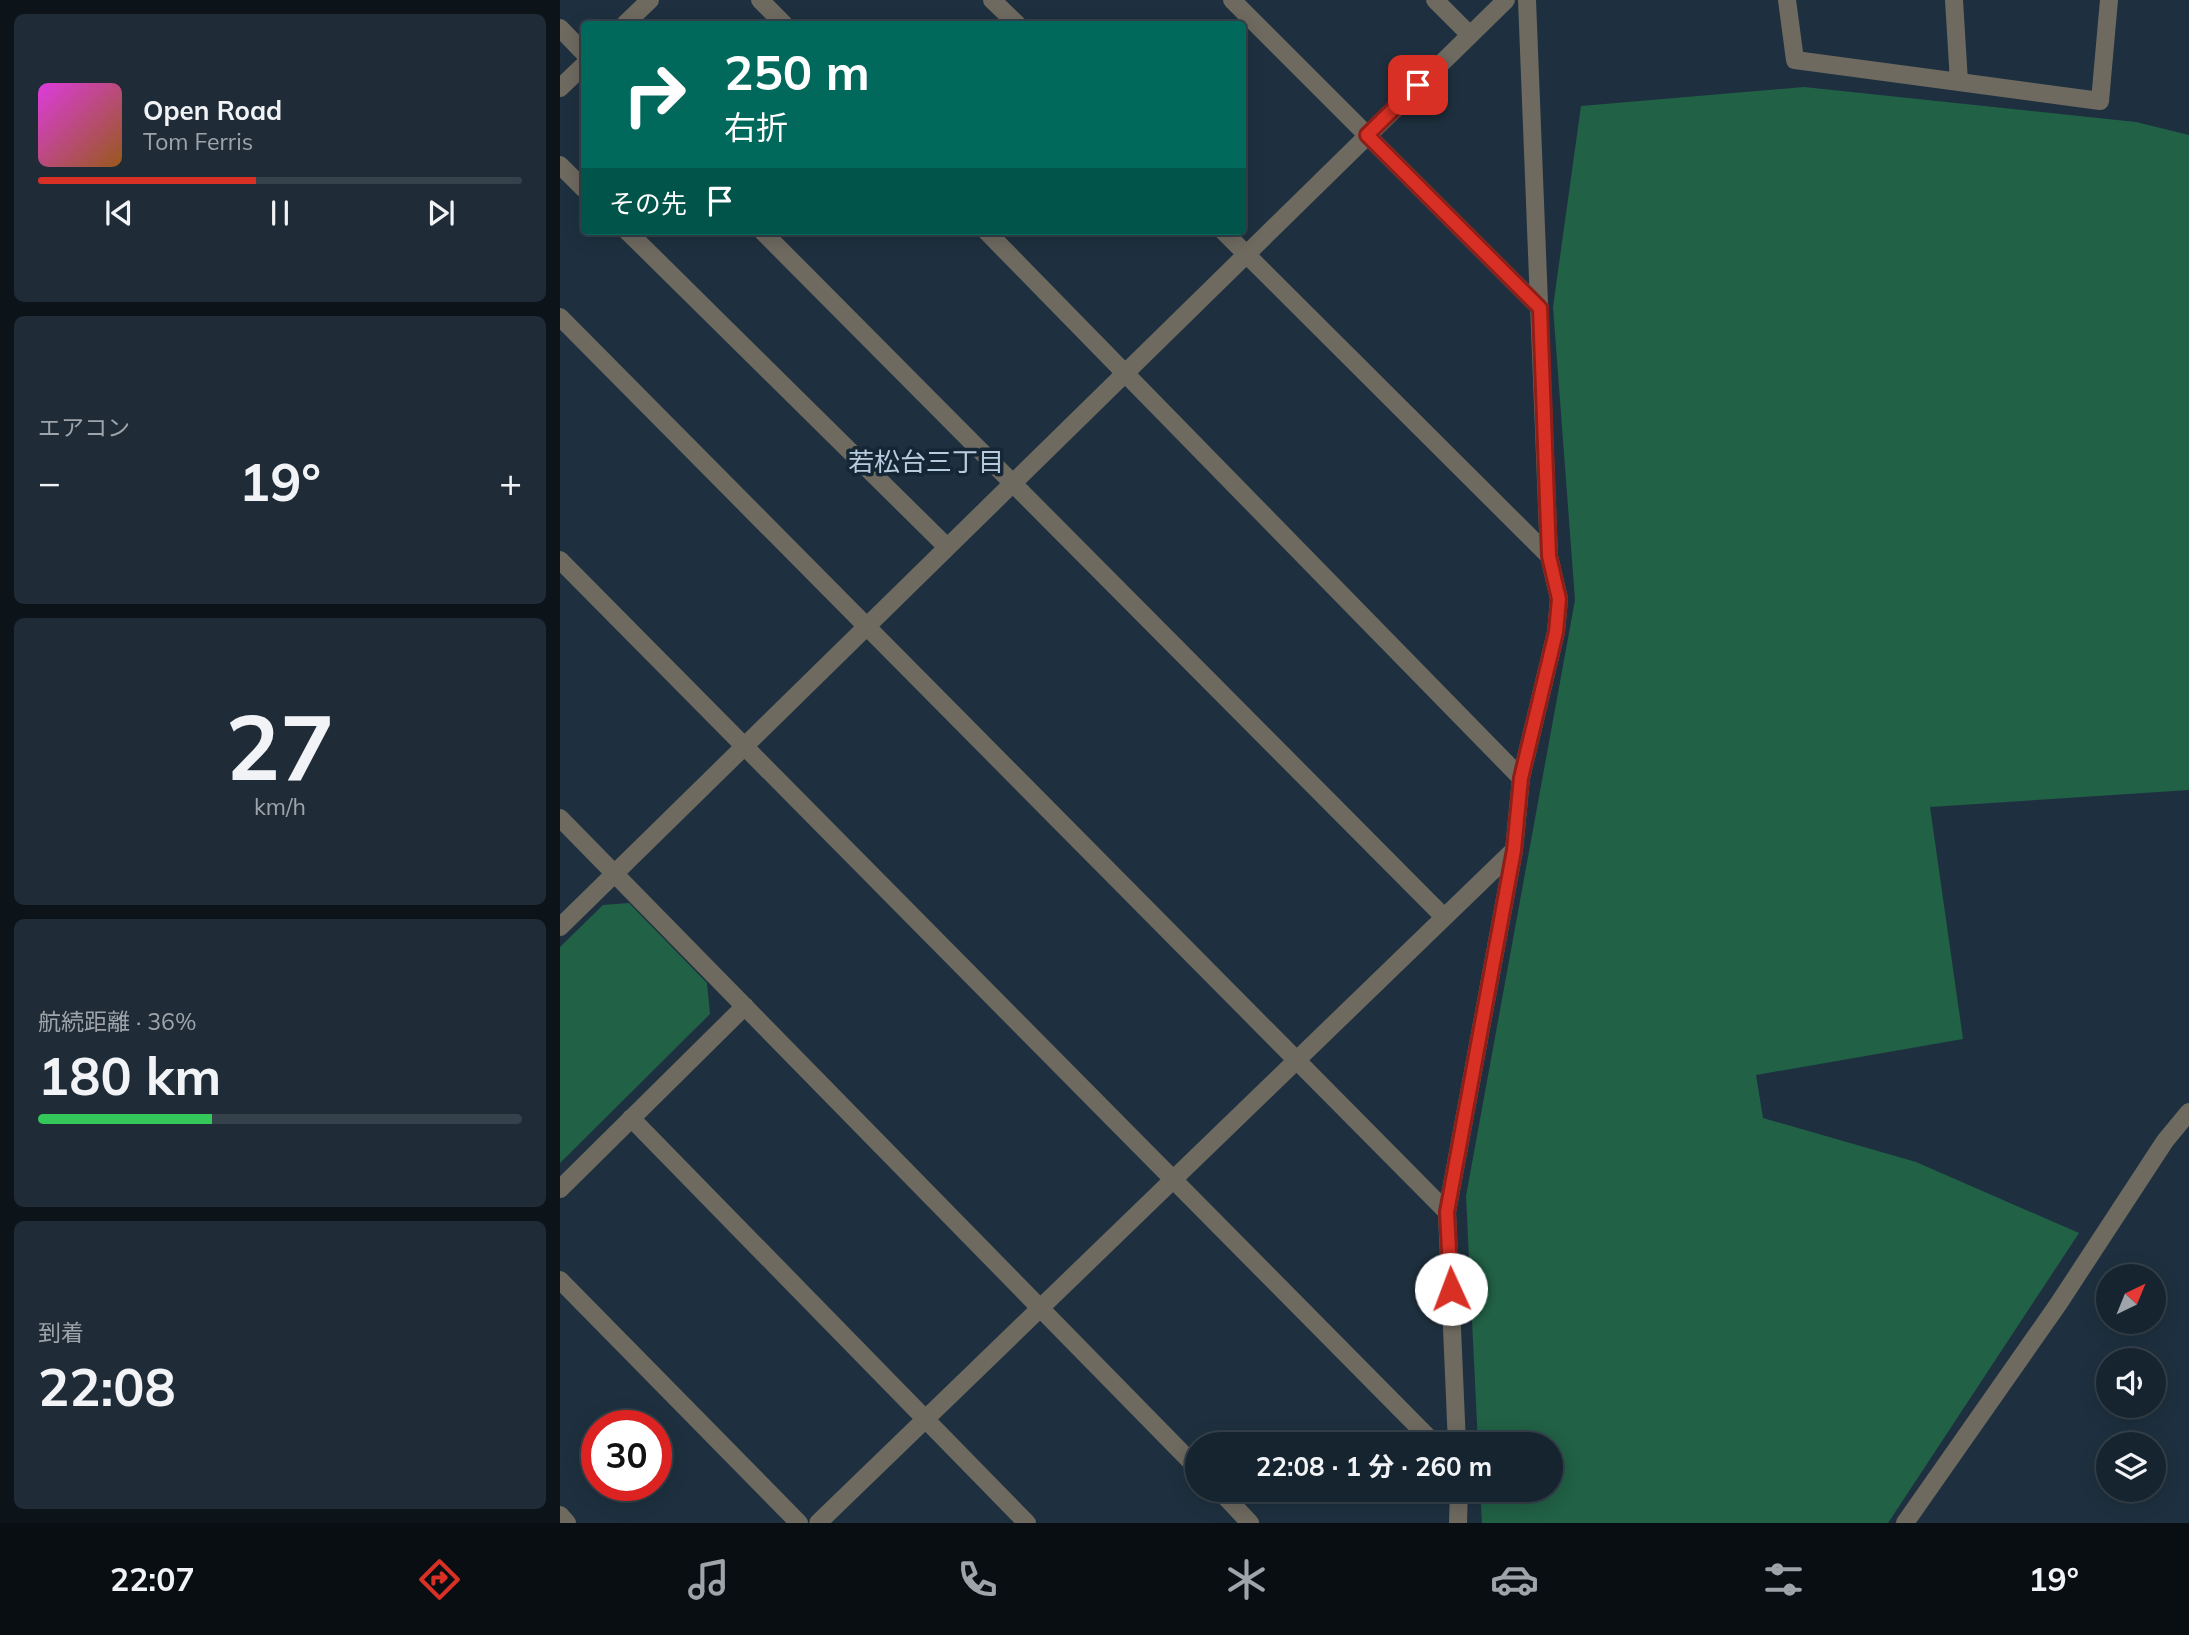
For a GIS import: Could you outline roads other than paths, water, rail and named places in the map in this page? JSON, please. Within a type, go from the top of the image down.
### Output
[{"type":"street","points":[[628,21],[650,0]]},
{"type":"street","points":[[760,0],[781,21]]},
{"type":"street","points":[[992,0],[1014,21]]},
{"type":"street","points":[[1232,0],[1540,308]]},
{"type":"street","points":[[1435,0],[1470,35]]},
{"type":"street","points":[[560,927],[1506,0]]},
{"type":"street","points":[[1456,1432],[1447,1212],[1514,850],[1521,778],[1556,632],[1559,599],[1549,556],[1527,0]]},
{"type":"street","points":[[1787,0],[1795,60],[2100,101],[2109,0]]},
{"type":"street","points":[[1954,0],[1959,82]]},
{"type":"street","points":[[560,28],[581,49]]},
{"type":"street","points":[[560,89],[581,68]]},
{"type":"street","points":[[560,165],[581,186]]},
{"type":"street","points":[[631,235],[947,547]]},
{"type":"street","points":[[766,235],[1444,917]]},
{"type":"street","points":[[990,235],[1521,778]]},
{"type":"street","points":[[1227,235],[1549,556]]},
{"type":"street","points":[[560,317],[1447,1212]]},
{"type":"street","points":[[560,560],[1423,1432]]},
{"type":"street","points":[[560,818],[1185,1456]]},
{"type":"street","points":[[818,1523],[1514,850]]},
{"type":"street","points":[[560,1189],[745,1006]]},
{"type":"street","points":[[1905,1523],[2059,1303],[2165,1141],[2189,1112]]},
{"type":"street","points":[[631,1118],[1027,1523]]},
{"type":"street","points":[[560,1280],[799,1523]]},
{"type":"street","points":[[1231,1502],[1251,1523]]},
{"type":"street","points":[[1458,1523],[1459,1502]]},
{"type":"street","points":[[560,1515],[568,1523]]},
{"type":"district","name":"若松台三丁目","points":[[926,462]]}]
